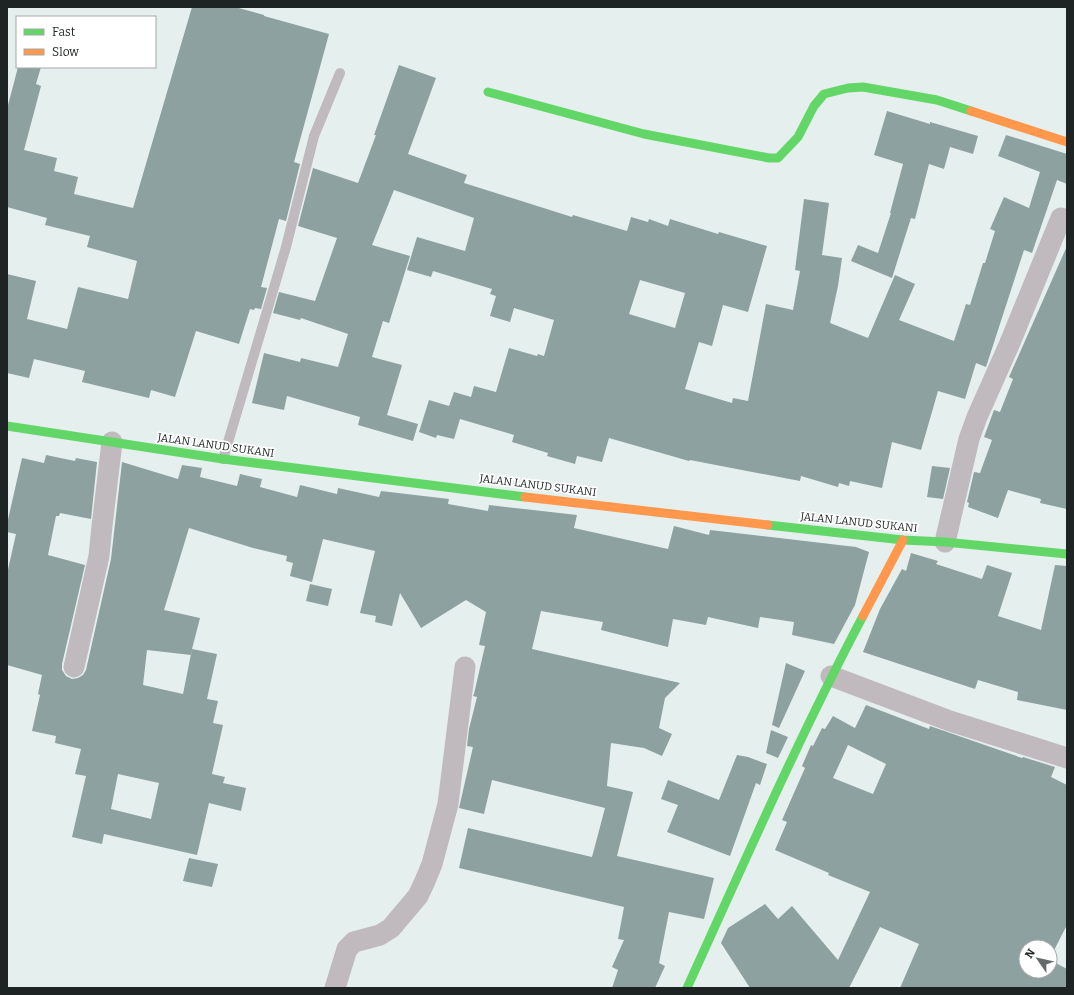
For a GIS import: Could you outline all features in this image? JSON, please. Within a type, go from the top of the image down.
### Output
[{"type":"street","points":[[488,92],[644,134],[769,158],[778,158],[798,136],[814,106],[824,94],[848,88],[863,87],[937,100],[1067,142]]},
{"type":"street","points":[[945,542],[969,439],[976,417],[1009,345],[1061,218]]},
{"type":"street","name":"JALAN LANUD SUKANI","points":[[7,426],[223,459],[520,496],[903,540],[945,542],[1067,554]]},
{"type":"street","points":[[74,667],[99,556],[112,442]]},
{"type":"street","points":[[687,988],[797,746],[831,676],[903,540]]},
{"type":"street","points":[[335,988],[347,949],[350,945],[354,942],[380,935],[391,928],[418,896],[432,864],[448,804],[465,667]]},
{"type":"street","points":[[831,676],[950,721],[1067,758]]},
{"type":"lane","points":[[223,459],[286,247],[314,136],[340,73]]},
{"type":"building","points":[[192,7],[235,7],[329,34],[294,162],[300,164],[286,221],[279,219],[261,287],[267,288],[261,309],[250,309],[239,344],[196,331],[175,397],[151,390],[149,398],[82,382],[85,371],[34,359],[29,378],[7,373],[7,274],[36,281],[27,319],[67,329],[78,287],[128,299],[137,261],[87,247],[90,236],[45,225],[47,218],[7,207],[7,109],[18,68],[41,68],[36,84],[41,86],[24,150],[57,158],[54,171],[78,177],[74,194],[133,208]]},
{"type":"building","points":[[399,65],[436,78],[408,154],[467,175],[464,183],[572,217],[573,215],[627,231],[631,217],[648,222],[649,219],[668,226],[670,219],[718,234],[719,232],[767,246],[748,312],[723,305],[712,346],[699,342],[685,389],[732,403],[733,398],[748,401],[766,304],[793,310],[800,271],[795,270],[804,199],[829,203],[822,255],[842,258],[830,323],[868,338],[895,275],[915,284],[899,320],[954,341],[966,304],[970,305],[983,263],[985,263],[995,231],[990,229],[1004,197],[1029,208],[1040,172],[998,156],[1006,135],[1067,154],[1067,184],[1057,180],[1032,253],[1024,250],[986,367],[976,363],[965,399],[938,391],[921,450],[892,442],[882,488],[850,481],[849,486],[839,483],[838,487],[801,476],[800,481],[689,461],[609,438],[602,462],[577,456],[575,464],[547,456],[548,453],[512,442],[514,435],[460,419],[454,439],[437,435],[436,438],[419,432],[429,400],[449,406],[454,392],[471,397],[474,386],[496,392],[509,348],[537,356],[538,354],[544,356],[554,320],[514,308],[510,322],[490,316],[496,296],[490,294],[492,289],[433,271],[431,277],[407,270],[417,237],[465,251],[474,218],[394,190],[372,245],[410,256],[389,323],[383,321],[372,357],[402,365],[387,415],[418,424],[413,441],[358,425],[360,417],[287,396],[284,410],[252,403],[264,353],[300,362],[301,358],[338,367],[348,334],[301,318],[300,320],[273,313],[279,292],[315,301],[337,238],[298,226],[313,168],[358,183],[376,135],[374,135]],"holes":[[[640,280],[685,293],[675,328],[629,314]]]},
{"type":"building","points":[[887,111],[978,136],[973,154],[950,147],[944,169],[929,164],[915,219],[911,218],[892,278],[851,261],[858,245],[878,253],[891,213],[903,164],[874,155]]},
{"type":"building","points":[[1067,246],[1067,509],[1040,503],[1041,499],[1008,490],[998,518],[968,507],[969,503],[967,502],[974,472],[980,473],[992,440],[984,437],[994,410],[1000,412],[1013,379],[1009,377]]},
{"type":"building","points":[[46,455],[75,461],[76,458],[97,462],[91,519],[60,513],[59,516],[56,516],[48,555],[85,565],[62,664],[62,670],[66,676],[72,679],[83,675],[86,670],[111,559],[122,462],[178,479],[182,465],[202,468],[200,477],[237,486],[240,474],[262,479],[260,487],[297,497],[300,485],[337,494],[338,488],[379,497],[381,491],[449,499],[448,504],[488,511],[489,505],[577,515],[574,528],[668,549],[674,526],[709,535],[710,530],[856,547],[869,552],[855,605],[834,644],[792,635],[794,622],[760,617],[758,628],[708,617],[706,625],[673,619],[668,647],[601,630],[603,622],[541,611],[532,649],[680,683],[665,698],[659,728],[672,734],[662,756],[644,748],[611,743],[607,786],[633,792],[617,856],[714,878],[704,919],[669,912],[659,963],[665,966],[655,988],[612,988],[618,970],[612,967],[624,940],[618,939],[624,907],[459,868],[468,828],[592,857],[605,808],[492,780],[484,814],[459,808],[473,747],[467,746],[469,729],[477,697],[473,696],[485,646],[479,645],[486,612],[466,600],[421,628],[400,593],[392,626],[375,622],[376,616],[360,613],[375,551],[323,539],[312,582],[290,576],[293,563],[286,561],[287,556],[253,548],[189,528],[164,610],[200,618],[192,649],[217,654],[207,699],[218,701],[213,723],[223,725],[212,774],[225,777],[223,783],[246,788],[241,811],[209,803],[197,855],[104,834],[102,844],[72,837],[86,776],[75,774],[81,749],[55,743],[56,736],[32,731],[40,695],[38,694],[42,675],[7,665],[7,574],[16,534],[7,532],[7,524],[22,458],[44,463]],"holes":[[[147,650],[191,655],[183,694],[143,685]],[[118,774],[159,783],[151,819],[111,809]]]},
{"type":"building","points":[[932,466],[950,468],[943,499],[927,497]]},
{"type":"building","points":[[911,553],[938,561],[936,564],[982,579],[987,565],[1012,573],[998,616],[1041,630],[1055,565],[1067,566],[1067,710],[1017,700],[1018,692],[978,680],[975,689],[863,652],[880,609],[902,569],[906,571]]},
{"type":"building","points":[[310,584],[332,589],[328,606],[306,601]]},
{"type":"building","points":[[786,663],[805,671],[779,728],[772,725]]},
{"type":"building","points":[[866,705],[929,729],[930,726],[1022,758],[1023,757],[1055,767],[1051,777],[1067,785],[1067,925],[1058,942],[1058,939],[1018,939],[1018,979],[1058,979],[1058,964],[1067,969],[1067,988],[900,988],[919,944],[880,927],[849,988],[750,988],[721,943],[728,928],[765,904],[778,919],[792,906],[838,960],[870,892],[828,875],[829,873],[775,850],[787,822],[782,820],[805,768],[802,766],[811,745],[813,746],[822,728],[825,729],[833,716],[855,728]],"holes":[[[848,745],[886,764],[873,794],[833,778]]]},
{"type":"building","points":[[771,730],[788,737],[778,758],[766,753]]},
{"type":"building","points":[[737,755],[748,757],[767,764],[760,785],[756,783],[730,856],[667,832],[678,805],[661,799],[668,780],[719,800]]},
{"type":"building","points":[[189,858],[218,864],[212,887],[183,881]]},
{"type":"traffic: fast","points":[[488,92],[644,134],[769,158],[778,158],[798,137],[814,106],[824,94],[848,88],[863,87],[937,100],[971,111]]},
{"type":"traffic: fast","points":[[7,426],[223,459],[525,497]]},
{"type":"traffic: fast","points":[[768,525],[903,540],[945,542],[1067,554]]},
{"type":"traffic: fast","points":[[687,988],[794,754],[863,616]]},
{"type":"traffic: slow","points":[[971,111],[1067,142]]},
{"type":"traffic: slow","points":[[525,497],[768,525]]},
{"type":"traffic: slow","points":[[863,616],[903,540]]}]
